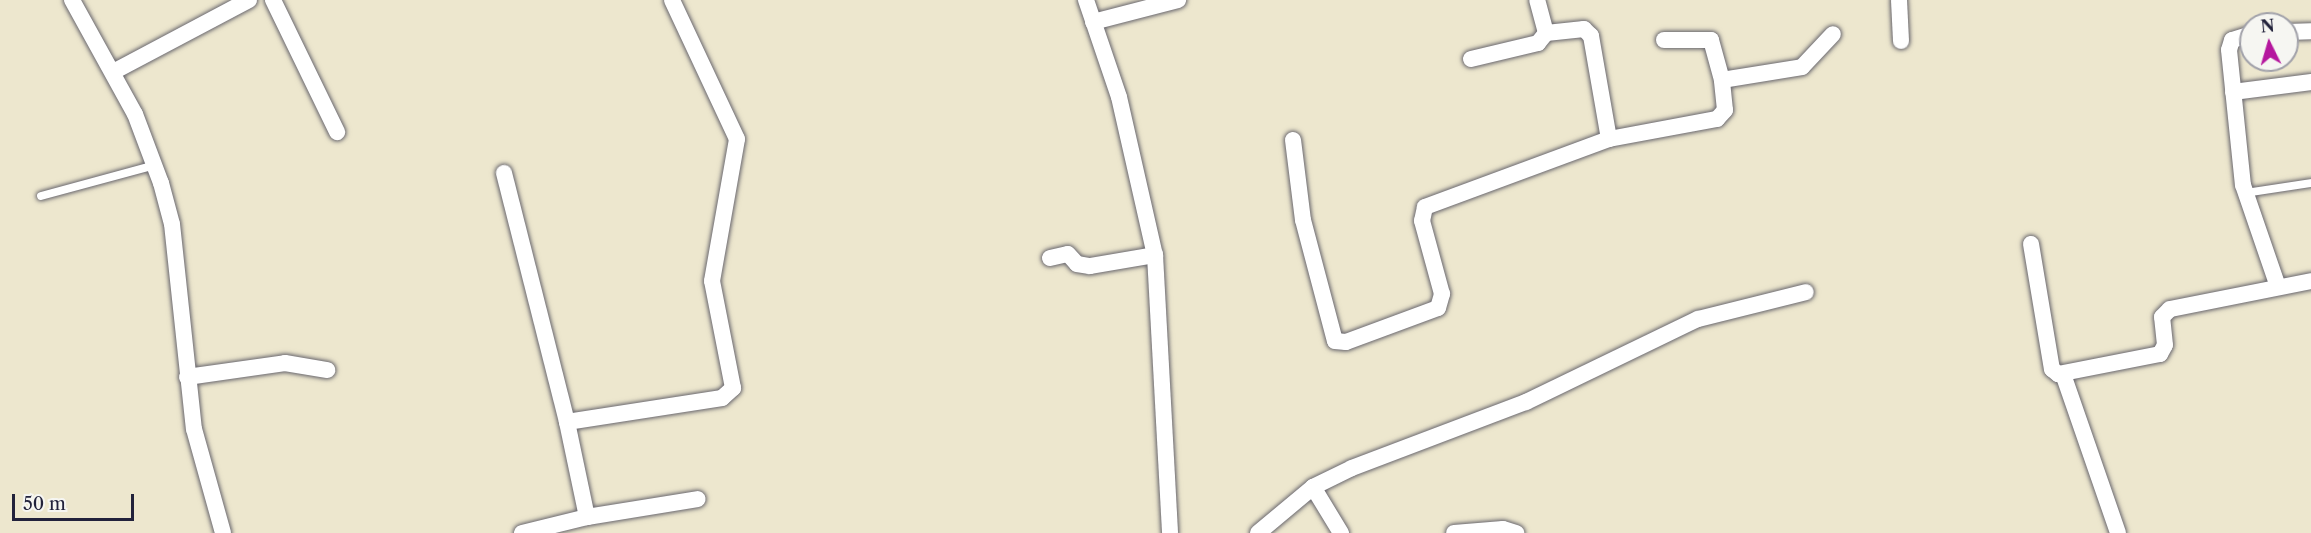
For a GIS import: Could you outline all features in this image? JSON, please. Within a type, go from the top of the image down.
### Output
[{"type":"street","points":[[72,0],[113,72],[155,165],[172,224],[194,429],[223,533]]},
{"type":"street","points":[[113,72],[249,0]]},
{"type":"street","points":[[273,0],[337,132]]},
{"type":"street","points":[[567,422],[722,398],[733,387],[712,281],[737,140],[672,0]]},
{"type":"street","points":[[1086,0],[1119,98],[1155,255],[1170,533]]},
{"type":"street","points":[[1094,22],[1178,0]]},
{"type":"street","points":[[1538,0],[1546,33]]},
{"type":"street","points":[[1899,0],[1901,41]]},
{"type":"street","points":[[1471,59],[1538,43],[1546,33],[1584,29],[1591,36],[1609,139]]},
{"type":"street","points":[[1722,80],[1802,67],[1833,34]]},
{"type":"street","points":[[1293,140],[1314,271],[1333,335],[1340,343],[1442,305],[1422,221],[1432,201],[1609,139],[1716,119],[1725,110],[1722,80],[1711,40],[1664,40]]},
{"type":"street","points":[[2239,40],[2230,44],[2244,193],[2277,284]]},
{"type":"street","points":[[2234,92],[2311,82]]},
{"type":"street","points":[[504,172],[567,422],[587,517]]},
{"type":"street","points":[[2031,243],[2052,369],[2063,374],[2160,354],[2165,345],[2162,317],[2170,309],[2277,284],[2311,280]]},
{"type":"street","points":[[1050,258],[1068,254],[1077,264],[1090,266],[1155,255]]},
{"type":"street","points":[[1258,533],[1313,487],[1401,447],[1526,402],[1698,320],[1806,292]]},
{"type":"street","points":[[187,377],[285,363],[327,370]]},
{"type":"street","points":[[2063,374],[2118,533]]},
{"type":"street","points":[[1313,487],[1341,533]]},
{"type":"street","points":[[522,533],[552,529],[587,517],[698,499]]},
{"type":"street","points":[[1454,533],[1503,529],[1516,533]]},
{"type":"lane","points":[[41,196],[155,165]]},
{"type":"lane","points":[[2244,193],[2311,183]]}]
